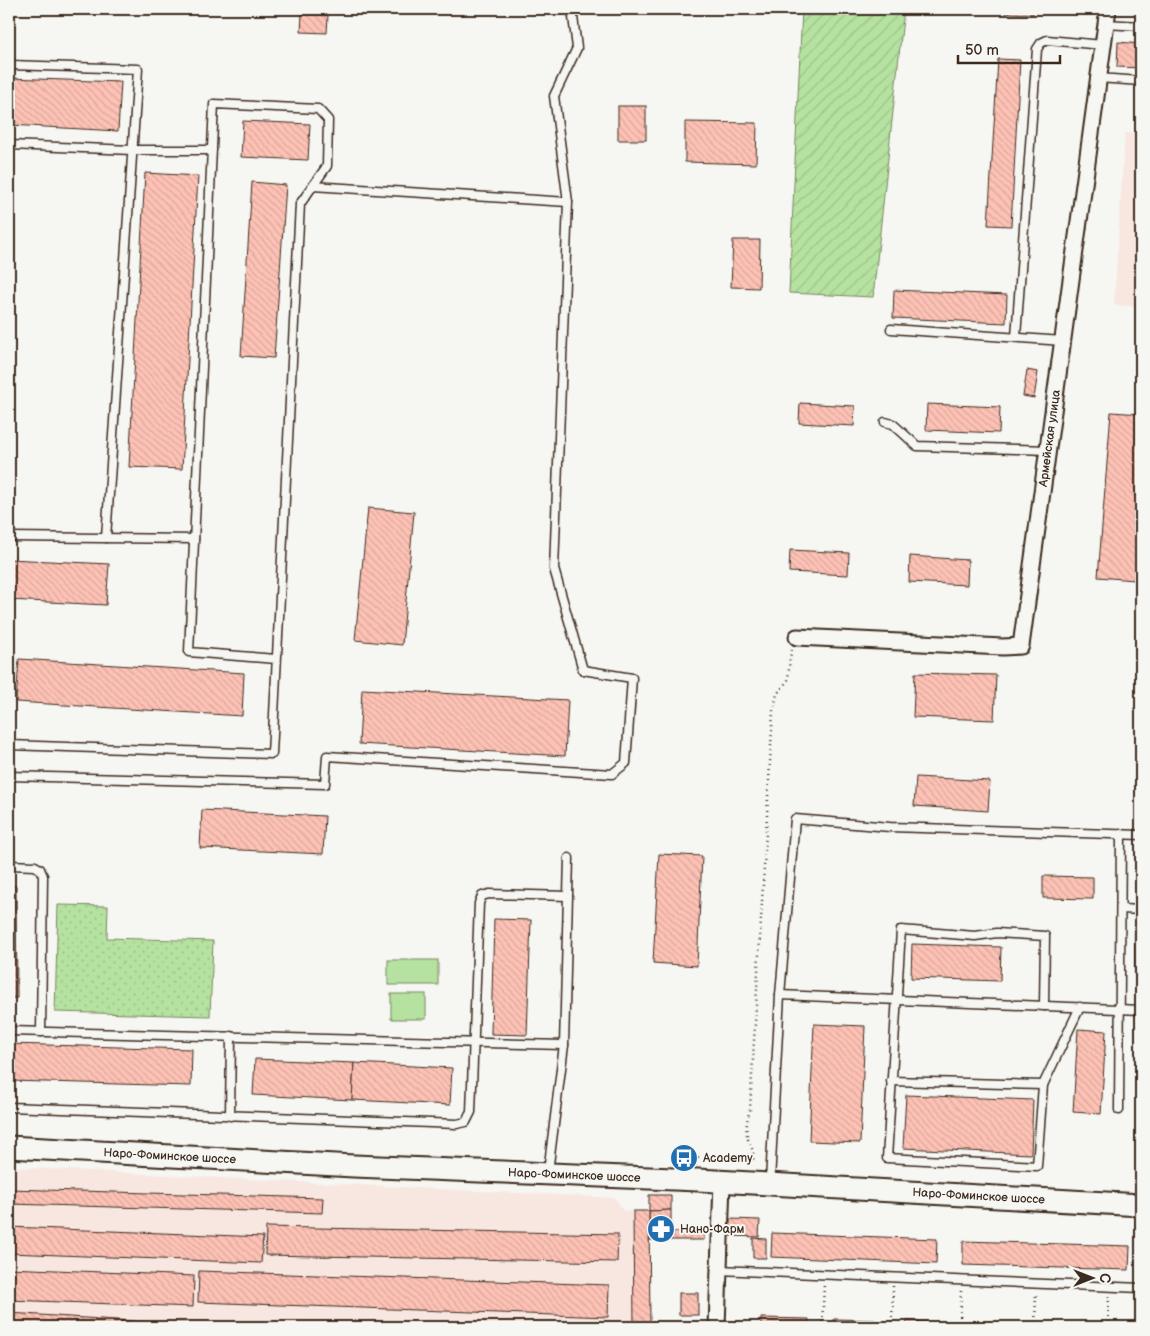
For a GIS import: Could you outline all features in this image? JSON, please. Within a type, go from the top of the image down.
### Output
[{"type":"main road","name":"Наро-Фоминское шоссе","points":[[9,1147],[354,1166],[722,1182],[1141,1205]]},
{"type":"street","name":"Армейская улица","points":[[797,637],[1003,647],[1021,646],[1108,9]]},
{"type":"street","points":[[717,1327],[722,1182]]},
{"type":"lane","points":[[9,776],[325,784],[327,756],[612,774],[626,762],[632,678],[583,670],[554,568],[568,202],[554,96],[577,48],[572,9]]},
{"type":"lane","points":[[1105,24],[1141,26]]},
{"type":"lane","points":[[1016,337],[1037,49],[1041,43],[1047,40],[1103,45]]},
{"type":"lane","points":[[9,65],[138,69],[106,538]]},
{"type":"lane","points":[[1098,78],[1141,81]]},
{"type":"lane","points":[[9,745],[272,754],[300,204],[327,166],[328,120],[318,109],[214,104],[189,652],[276,659]]},
{"type":"lane","points":[[9,145],[132,150],[212,150]]},
{"type":"lane","points":[[312,186],[568,202]]},
{"type":"lane","points":[[892,329],[1063,341]]},
{"type":"lane","points":[[884,422],[893,424],[917,446],[1048,450]]},
{"type":"lane","points":[[9,537],[194,539]]},
{"type":"lane","points":[[769,1185],[780,995],[795,819],[890,827],[1141,835]]},
{"type":"lane","points":[[1119,1110],[1122,834]]},
{"type":"lane","points":[[548,1174],[564,1045],[569,858]]},
{"type":"lane","points":[[9,865],[35,866],[40,869],[43,876],[41,1032]]},
{"type":"lane","points":[[9,1107],[457,1124],[466,1122],[471,1112],[479,903],[482,896],[489,894],[568,896]]},
{"type":"lane","points":[[1121,909],[1141,910]]},
{"type":"lane","points":[[1044,1006],[1046,936],[997,933],[976,936],[901,930],[887,1158],[1038,1166],[1043,1085],[1080,1007]]},
{"type":"lane","points":[[780,995],[1141,1010]]},
{"type":"lane","points":[[9,1031],[564,1045]]},
{"type":"lane","points":[[230,1116],[231,1036]]},
{"type":"lane","points":[[891,1081],[1043,1085]]},
{"type":"lane","points":[[719,1270],[1141,1288]]},
{"type":"path","points":[[698,1158],[753,1159],[754,1150],[747,1137],[747,1121],[750,1110],[773,711],[777,694],[788,680],[790,657],[797,637]]},
{"type":"path","points":[[822,1327],[824,1275]]},
{"type":"path","points":[[892,1327],[893,1278]]},
{"type":"path","points":[[960,1327],[962,1280]]},
{"type":"path","points":[[1035,1327],[1037,1283]]},
{"type":"path","points":[[1108,1327],[1110,1286]]},
{"type":"shaded area","points":[[1125,133],[1141,133],[1141,307],[1114,305]]},
{"type":"shaded area","points":[[9,1167],[615,1198],[623,1211],[649,1211],[650,1327],[9,1327]]},
{"type":"green space","points":[[802,9],[904,9],[873,297],[789,293]]},
{"type":"green space","points":[[58,905],[108,906],[107,938],[213,941],[210,1016],[55,1012]]},
{"type":"green space","points":[[388,960],[438,960],[438,985],[388,985]]},
{"type":"green space","points":[[391,994],[426,994],[426,1019],[391,1019]]},
{"type":"building","points":[[1005,9],[1033,9],[1033,14],[1005,13]]},
{"type":"building","points":[[302,14],[328,15],[327,33],[301,32]]},
{"type":"building","points":[[1118,42],[1141,44],[1141,68],[1117,67]]},
{"type":"building","points":[[998,59],[1020,60],[1011,226],[988,225]]},
{"type":"building","points":[[9,78],[121,82],[118,131],[9,125]]},
{"type":"building","points":[[618,106],[646,106],[646,140],[618,140]]},
{"type":"building","points":[[243,121],[310,124],[308,160],[241,157]]},
{"type":"building","points":[[685,122],[757,123],[756,164],[685,162]]},
{"type":"building","points":[[145,173],[198,176],[182,469],[129,467]]},
{"type":"building","points":[[252,182],[286,185],[274,358],[241,356]]},
{"type":"building","points":[[733,240],[760,240],[759,288],[731,287]]},
{"type":"building","points":[[894,290],[1007,295],[1006,323],[893,318]]},
{"type":"building","points":[[1027,370],[1038,372],[1034,398],[1023,396]]},
{"type":"building","points":[[800,403],[855,406],[854,426],[799,423]]},
{"type":"building","points":[[927,404],[1000,407],[999,433],[926,430]]},
{"type":"building","points":[[1111,412],[1141,414],[1141,507],[1135,580],[1098,577]]},
{"type":"building","points":[[368,508],[414,512],[402,645],[355,640]]},
{"type":"building","points":[[790,550],[849,553],[848,575],[789,572]]},
{"type":"building","points":[[910,556],[968,560],[967,585],[909,582]]},
{"type":"building","points":[[9,559],[109,564],[106,605],[9,600]]},
{"type":"building","points":[[19,659],[244,673],[242,716],[16,702]]},
{"type":"building","points":[[915,673],[996,675],[994,720],[913,717]]},
{"type":"building","points":[[362,689],[568,700],[565,756],[359,744]]},
{"type":"building","points":[[916,777],[990,781],[988,811],[914,806]]},
{"type":"building","points":[[202,810],[325,816],[323,854],[200,848]]},
{"type":"building","points":[[659,854],[702,856],[697,966],[653,963]]},
{"type":"building","points":[[1043,876],[1093,877],[1093,899],[1043,898]]},
{"type":"building","points":[[9,886],[16,886],[17,998],[9,998]]},
{"type":"building","points":[[494,919],[531,920],[527,1035],[491,1034]]},
{"type":"building","points":[[1135,932],[1141,932],[1141,985],[1135,985]]},
{"type":"building","points":[[912,944],[1001,947],[1000,981],[911,978]]},
{"type":"building","points":[[814,1024],[865,1026],[860,1143],[809,1141]]},
{"type":"building","points":[[1078,1029],[1106,1031],[1101,1114],[1073,1112]]},
{"type":"building","points":[[9,1044],[192,1049],[191,1086],[9,1081]]},
{"type":"building","points":[[255,1059],[354,1063],[352,1100],[253,1095]]},
{"type":"building","points":[[354,1063],[452,1068],[450,1105],[352,1100]]},
{"type":"building","points":[[906,1095],[1033,1100],[1031,1154],[903,1148]]},
{"type":"building","points":[[9,1189],[323,1198],[322,1213],[9,1204]]},
{"type":"building","points":[[649,1195],[671,1195],[671,1210],[649,1211]]},
{"type":"building","points":[[671,1210],[671,1240],[649,1240],[649,1211]]},
{"type":"building","points":[[633,1211],[649,1211],[650,1327],[634,1327]]},
{"type":"building","points":[[730,1219],[760,1220],[759,1237],[730,1236]]},
{"type":"building","points":[[9,1227],[263,1237],[261,1263],[9,1253]]},
{"type":"building","points":[[266,1227],[618,1234],[617,1262],[265,1255]]},
{"type":"building","points":[[704,1231],[704,1240],[671,1240],[671,1232]]},
{"type":"building","points":[[772,1233],[937,1239],[936,1264],[771,1257]]},
{"type":"building","points":[[753,1238],[766,1239],[766,1258],[753,1258]]},
{"type":"building","points":[[963,1241],[1130,1246],[1129,1270],[963,1265]]},
{"type":"building","points":[[9,1268],[194,1276],[193,1307],[9,1300]]},
{"type":"building","points":[[199,1271],[609,1285],[608,1317],[198,1302]]},
{"type":"building","points":[[679,1293],[698,1293],[698,1315],[679,1315]]},
{"type":"building","points":[[9,1313],[162,1323],[162,1327],[9,1327]]},
{"type":"building","points":[[761,1318],[809,1319],[808,1327],[761,1327]]},
{"type":"building","points":[[834,1319],[875,1320],[875,1327],[834,1327]]},
{"type":"building","points":[[907,1321],[948,1323],[948,1327],[906,1327]]},
{"type":"building","points":[[162,1323],[280,1327],[162,1327]]},
{"type":"building","points":[[980,1325],[1021,1326],[1021,1327],[980,1327]]},
{"type":"place","name":"Academy","points":[[684,1158]]},
{"type":"place","name":"Нано-Фарм","points":[[661,1229]]}]
